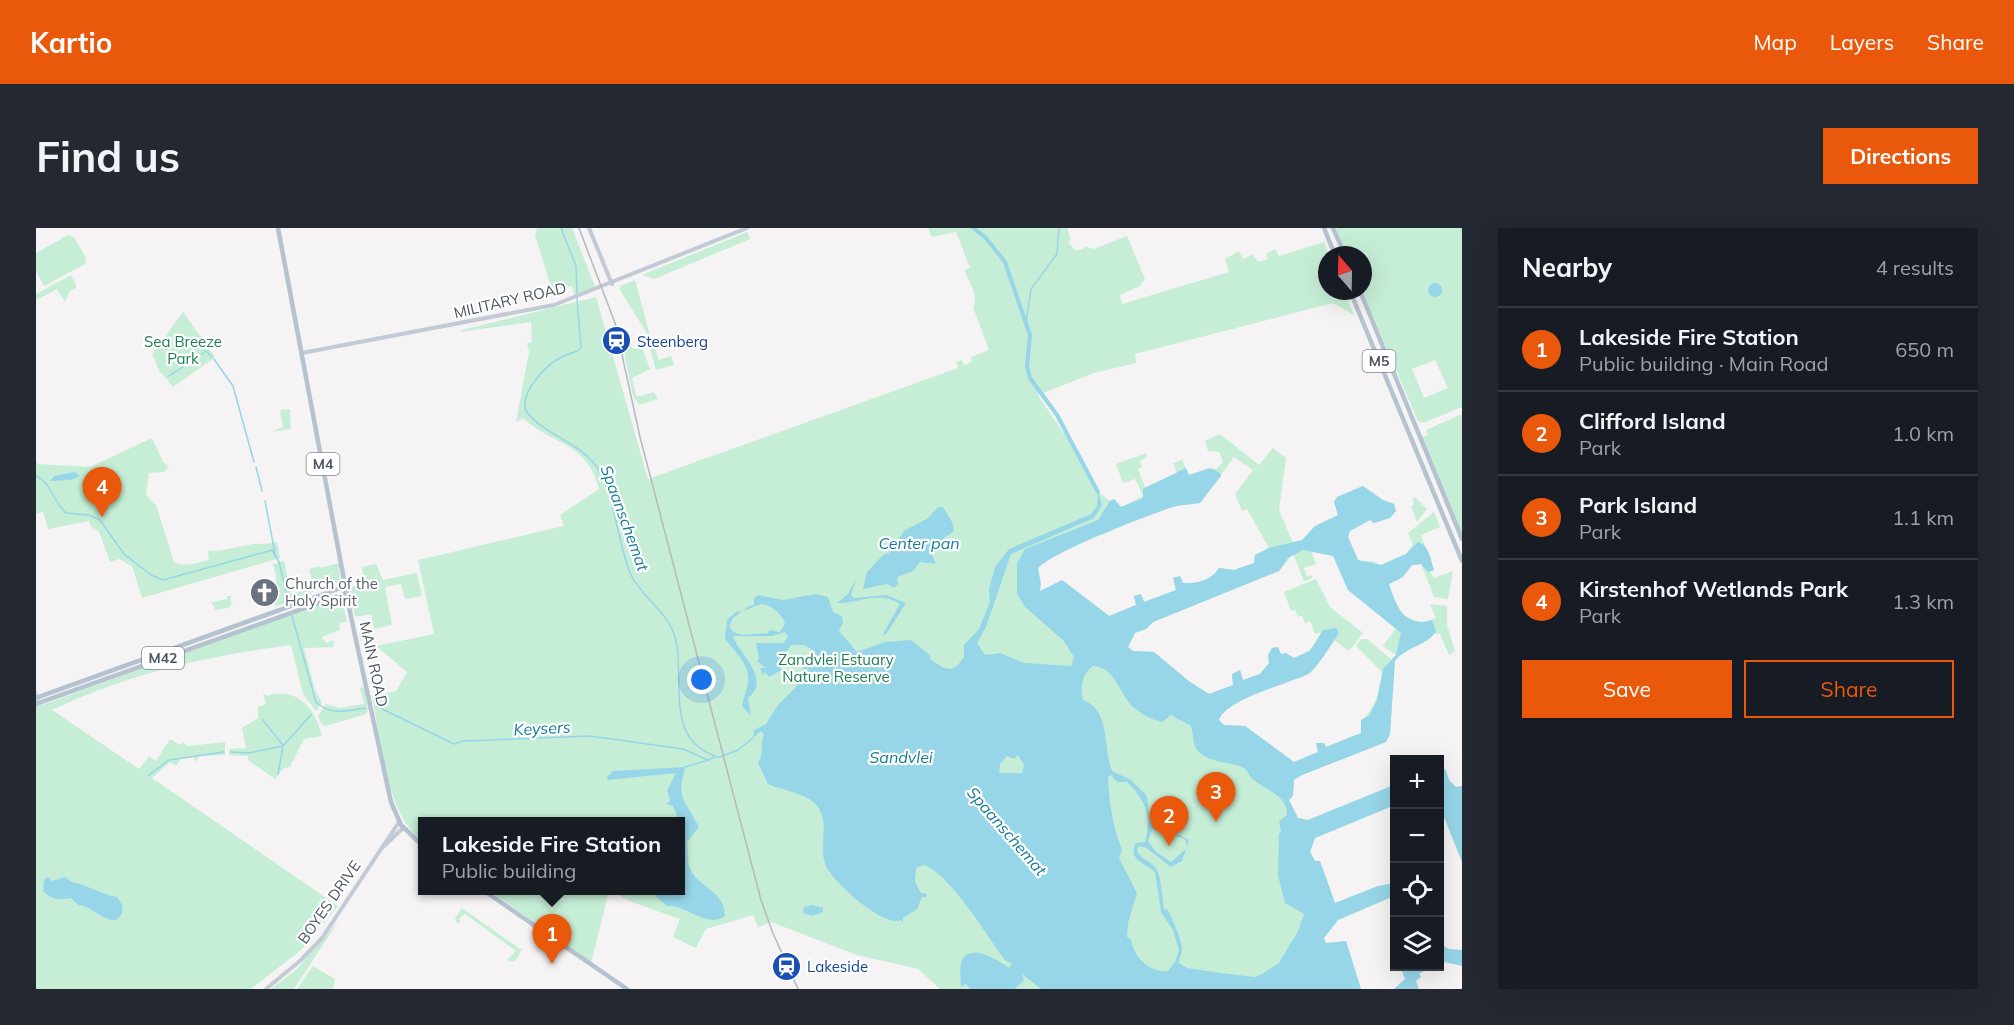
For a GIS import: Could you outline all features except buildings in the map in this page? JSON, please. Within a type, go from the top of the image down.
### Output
[{"type":"main road","name":"MAIN ROAD","points":[[278,228],[347,592],[391,802],[403,828],[418,842]]},
{"type":"main road","points":[[589,228],[612,284]]},
{"type":"main road","name":"MILITARY ROAD","points":[[302,353],[547,307],[582,296],[747,228]]},
{"type":"main road","points":[[1324,228],[1331,246]]},
{"type":"main road","points":[[1333,228],[1341,246]]},
{"type":"main road","name":"M5","points":[[1354,300],[1459,547],[1462,561]]},
{"type":"main road","name":"M5","points":[[1363,300],[1462,539]]},
{"type":"main road","name":"M42","points":[[36,704],[285,614],[296,606],[346,586]]},
{"type":"main road","name":"M42","points":[[36,698],[261,616],[347,592]]},
{"type":"main road","name":"BOYES DRIVE","points":[[266,989],[301,960],[322,938],[399,822]]},
{"type":"main road","name":"BOYES DRIVE","points":[[380,849],[403,828]]},
{"type":"main road","points":[[489,895],[627,989]]},
{"type":"green space","points":[[537,228],[572,228],[595,287],[574,295],[572,286],[552,290],[535,235]]},
{"type":"green space","name":"Zandvlei Estuary Nature Reserve","points":[[928,228],[1067,228],[1071,240],[1068,242],[1076,251],[1087,247],[1094,249],[1127,236],[1145,279],[1140,286],[1120,295],[1122,304],[1229,272],[1225,259],[1239,251],[1243,259],[1253,254],[1258,262],[1268,259],[1266,254],[1275,249],[1279,256],[1324,242],[1326,246],[1318,246],[1318,300],[1348,300],[1354,315],[1333,303],[1135,354],[1136,363],[1094,373],[1038,395],[1064,434],[1065,432],[1098,492],[1110,501],[1114,499],[1121,507],[1143,496],[1135,479],[1123,483],[1116,464],[1146,453],[1147,457],[1140,461],[1142,467],[1138,469],[1145,487],[1177,473],[1173,463],[1182,460],[1189,475],[1210,468],[1216,469],[1223,462],[1219,452],[1208,451],[1205,441],[1220,434],[1259,465],[1273,448],[1286,458],[1279,510],[1293,543],[1302,540],[1315,526],[1338,515],[1334,502],[1337,497],[1363,486],[1383,500],[1394,504],[1396,511],[1390,518],[1374,523],[1370,520],[1350,531],[1348,537],[1359,561],[1372,561],[1381,565],[1406,554],[1413,544],[1408,533],[1434,512],[1440,527],[1421,535],[1434,570],[1430,572],[1434,578],[1453,571],[1448,599],[1434,597],[1421,564],[1412,565],[1403,577],[1389,584],[1397,609],[1402,615],[1423,623],[1436,618],[1430,604],[1447,606],[1447,625],[1455,651],[1449,655],[1440,634],[1434,634],[1399,656],[1395,661],[1390,734],[1386,742],[1302,775],[1294,780],[1293,796],[1289,800],[1298,818],[1308,820],[1390,787],[1390,807],[1315,838],[1310,852],[1315,861],[1320,861],[1335,903],[1378,886],[1390,884],[1390,898],[1338,920],[1324,938],[1326,943],[1346,941],[1361,989],[940,989],[918,969],[857,955],[771,922],[758,927],[753,915],[706,929],[696,948],[673,937],[680,919],[629,901],[619,895],[685,895],[685,817],[418,817],[418,837],[400,813],[387,775],[372,696],[396,691],[407,672],[376,646],[434,634],[418,560],[564,526],[560,515],[599,489],[594,473],[578,453],[523,418],[516,422],[529,352],[527,343],[532,342],[531,322],[461,332],[462,330],[596,297],[648,479],[958,368],[956,362],[962,360],[964,365],[972,362],[971,357],[989,350],[973,307],[975,298],[971,284],[964,270],[970,268],[956,232],[932,237]],"holes":[[[1234,457],[1253,470],[1235,494],[1242,511],[1247,509],[1269,548],[1255,555],[1254,563],[1234,570],[1219,568],[1213,576],[1194,583],[1183,583],[1180,576],[1173,578],[1176,590],[1144,602],[1141,594],[1134,596],[1136,605],[1110,616],[1062,580],[1040,592],[1038,568],[1047,561],[1102,534],[1143,518],[1176,506],[1200,503]],[[1311,551],[1333,556],[1348,590],[1395,626],[1396,628],[1383,646],[1396,655],[1391,659],[1367,639],[1361,639],[1356,646],[1382,672],[1376,699],[1370,711],[1361,720],[1361,733],[1326,747],[1324,743],[1316,743],[1318,752],[1294,762],[1245,726],[1224,725],[1219,720],[1223,711],[1250,695],[1309,674],[1334,640],[1349,651],[1363,633],[1330,607],[1316,579],[1284,592],[1291,611],[1295,610],[1298,617],[1302,616],[1305,623],[1310,621],[1315,634],[1322,632],[1315,645],[1293,658],[1286,653],[1281,654],[1278,647],[1272,648],[1268,655],[1269,663],[1260,674],[1243,680],[1240,670],[1232,674],[1233,685],[1210,694],[1190,682],[1154,652],[1133,651],[1128,647],[1135,633],[1146,629],[1153,622],[1279,571],[1293,554],[1304,581],[1311,579],[1313,575],[1307,576],[1304,568],[1316,564]]]},
{"type":"green space","points":[[1336,228],[1462,228],[1462,407],[1423,423],[1418,421],[1366,300],[1372,300],[1372,246],[1343,246]],"holes":[[[1435,360],[1448,388],[1424,398],[1412,369]]]},
{"type":"green space","points":[[747,232],[750,239],[654,279],[642,275]]},
{"type":"green space","points":[[68,235],[74,237],[86,258],[85,264],[44,286],[36,271],[36,253]]},
{"type":"green space","points":[[71,275],[77,287],[70,291],[65,302],[57,289],[36,300],[36,294]]},
{"type":"green space","points":[[635,280],[650,335],[620,290],[620,286]]},
{"type":"green space","name":"Sea Breeze Park","points":[[183,312],[215,357],[173,387],[159,370],[152,354]]},
{"type":"green space","points":[[628,341],[633,349],[638,348],[637,344],[643,350],[650,369],[632,378],[636,395],[654,392],[658,399],[639,405],[633,396],[622,342]]},
{"type":"green space","points":[[652,341],[659,360],[671,356],[674,365],[656,370],[649,344]]},
{"type":"green space","points":[[290,409],[291,429],[272,432],[283,427],[280,410]]},
{"type":"green space","points":[[1462,414],[1462,534],[1422,437],[1428,435],[1426,430]]},
{"type":"green space","points":[[152,438],[163,462],[169,467],[164,472],[149,473],[146,495],[156,505],[174,562],[192,564],[209,560],[208,551],[277,542],[280,558],[142,598],[132,566],[119,559],[110,562],[99,531],[91,527],[89,521],[48,529],[43,512],[36,514],[36,462],[38,464],[90,467]]},
{"type":"green space","points":[[1415,497],[1427,509],[1417,522],[1411,506],[1414,504],[1412,499]]},
{"type":"green space","points":[[284,561],[291,594],[314,588],[309,569],[320,566],[321,568],[339,563],[340,581],[275,607],[276,576],[273,564]]},
{"type":"green space","points":[[376,564],[383,580],[417,573],[422,596],[405,599],[401,584],[385,587],[392,625],[374,629],[371,614],[355,617],[349,587],[365,584],[362,567]]},
{"type":"green space","points":[[227,596],[231,596],[230,603],[233,603],[228,608],[213,610],[215,608],[211,602],[227,599]]},
{"type":"green space","points":[[336,598],[343,604],[347,622],[339,623],[340,630],[322,637],[326,643],[333,640],[334,647],[304,648],[315,690],[322,703],[316,711],[303,694],[291,645],[199,660],[139,676],[80,697],[52,710],[139,769],[149,756],[156,761],[170,739],[180,745],[182,742],[188,746],[225,742],[225,755],[199,756],[195,762],[194,756],[181,759],[176,766],[170,762],[152,778],[338,906],[301,950],[251,989],[36,989],[36,689],[42,705]]},
{"type":"green space","points":[[364,687],[368,710],[366,714],[326,726],[322,724],[318,716],[326,704],[339,708],[364,704],[360,688]]},
{"type":"green space","points":[[263,693],[267,696],[287,694],[304,702],[315,717],[322,736],[304,739],[290,767],[284,768],[275,779],[248,760],[248,756],[229,755],[229,749],[246,748],[242,728],[258,718],[258,707],[266,704]]},
{"type":"green space","points":[[496,895],[608,895],[591,963]]},
{"type":"green space","points":[[462,908],[520,949],[523,947],[516,960],[511,962],[507,960],[516,951],[465,914],[459,919],[461,922],[457,924],[455,918]]},
{"type":"green space","points":[[339,920],[294,989],[271,989],[297,969]]},
{"type":"green space","points":[[313,966],[335,979],[333,989],[297,989]]},
{"type":"water","points":[[1432,283],[1438,283],[1442,290],[1438,297],[1432,297],[1428,293],[1428,287]]},
{"type":"water","name":"Sandvlei","points":[[1186,468],[1189,475],[1210,468],[1220,473],[1221,476],[1200,503],[1176,506],[1143,518],[1101,534],[1047,561],[1038,568],[1040,591],[1062,580],[1109,616],[1136,605],[1134,596],[1141,594],[1144,602],[1176,590],[1173,578],[1180,576],[1183,583],[1199,582],[1212,576],[1219,568],[1234,570],[1254,563],[1255,555],[1269,548],[1302,540],[1315,526],[1338,515],[1334,502],[1337,497],[1363,486],[1383,500],[1394,504],[1396,511],[1390,518],[1374,523],[1370,520],[1350,531],[1348,537],[1358,560],[1381,565],[1406,554],[1418,542],[1425,546],[1429,553],[1434,570],[1428,572],[1421,564],[1412,565],[1403,577],[1389,584],[1398,607],[1408,618],[1422,622],[1432,620],[1436,631],[1428,640],[1405,652],[1395,661],[1390,734],[1386,742],[1302,775],[1294,780],[1293,796],[1289,800],[1298,818],[1308,820],[1390,787],[1390,807],[1315,838],[1310,852],[1315,861],[1320,861],[1335,903],[1378,886],[1390,884],[1390,898],[1338,920],[1324,938],[1326,943],[1346,941],[1361,989],[1041,989],[1022,974],[1024,980],[1015,989],[970,989],[966,984],[961,987],[961,963],[966,955],[978,953],[985,955],[1009,968],[1012,964],[1005,960],[956,893],[934,871],[924,865],[916,868],[915,882],[921,893],[927,894],[926,897],[922,897],[917,909],[903,918],[903,923],[901,920],[893,921],[872,911],[848,892],[826,866],[823,852],[823,821],[818,807],[802,795],[768,784],[758,763],[764,734],[761,731],[753,738],[754,730],[766,724],[778,705],[796,687],[805,661],[813,650],[804,645],[791,645],[785,654],[795,662],[791,664],[785,659],[780,666],[782,670],[769,677],[765,672],[763,676],[760,668],[766,668],[757,661],[759,658],[756,643],[783,643],[788,637],[785,632],[772,636],[733,636],[755,674],[757,683],[755,691],[748,698],[751,716],[742,706],[748,683],[747,670],[725,638],[727,620],[736,612],[743,611],[733,618],[729,626],[733,632],[743,635],[768,633],[769,630],[780,632],[785,624],[773,608],[761,604],[744,611],[747,607],[754,605],[754,598],[758,595],[783,600],[815,594],[828,597],[833,612],[842,616],[843,623],[839,631],[857,652],[885,642],[911,640],[930,655],[931,660],[944,668],[952,669],[964,657],[964,645],[979,629],[990,602],[989,589],[995,567],[1009,549],[1091,514],[1097,506],[1098,492],[1102,505],[1094,518],[1011,554],[986,627],[977,643],[985,655],[1000,653],[1024,663],[1071,666],[1074,657],[1063,640],[1025,607],[1017,594],[1017,563],[1025,549],[1098,520],[1110,501],[1114,499],[1121,507],[1143,498],[1143,489]],"holes":[[[1303,550],[1333,556],[1348,590],[1401,633],[1396,655],[1383,669],[1377,700],[1369,716],[1361,720],[1361,733],[1326,747],[1324,743],[1316,743],[1318,752],[1294,762],[1245,726],[1224,725],[1219,720],[1224,712],[1233,705],[1308,674],[1339,633],[1336,628],[1323,630],[1310,651],[1294,658],[1286,653],[1281,654],[1278,647],[1272,648],[1268,655],[1269,663],[1260,674],[1243,680],[1240,670],[1232,674],[1233,685],[1209,694],[1190,682],[1154,652],[1133,651],[1128,647],[1135,633],[1146,629],[1153,622],[1279,571],[1288,558]],[[1093,666],[1107,671],[1127,701],[1146,716],[1162,722],[1171,715],[1191,726],[1194,744],[1199,752],[1209,759],[1244,768],[1253,779],[1284,802],[1287,815],[1279,821],[1281,831],[1278,876],[1285,903],[1304,914],[1298,931],[1279,963],[1262,974],[1255,977],[1221,973],[1187,968],[1179,963],[1181,944],[1168,910],[1164,909],[1159,874],[1155,867],[1140,856],[1137,849],[1139,846],[1145,847],[1171,867],[1182,861],[1186,849],[1171,862],[1155,851],[1148,841],[1152,829],[1183,838],[1187,847],[1189,840],[1150,820],[1147,796],[1131,780],[1112,771],[1102,721],[1092,705],[1083,700],[1083,681],[1086,673]],[[1018,755],[1024,765],[1022,773],[999,773],[1000,764],[1007,756],[1014,759]],[[1111,775],[1117,782],[1127,782],[1146,809],[1148,824],[1145,842],[1136,843],[1134,853],[1138,860],[1155,872],[1161,912],[1173,930],[1179,950],[1175,962],[1168,971],[1154,969],[1143,962],[1135,951],[1131,939],[1127,937],[1128,923],[1137,893],[1119,858],[1122,850],[1110,805],[1108,777]]]},
{"type":"water","points":[[75,472],[80,476],[71,480],[50,481],[54,476]]},
{"type":"water","name":"Center pan","points":[[938,507],[943,507],[952,522],[954,531],[944,538],[945,542],[939,544],[932,555],[936,564],[920,562],[913,571],[897,577],[898,584],[894,588],[887,584],[863,589],[867,572],[883,555],[889,553],[904,531],[928,518]]},
{"type":"water","points":[[856,579],[851,595],[853,598],[886,595],[906,603],[887,633],[882,636],[900,604],[884,598],[837,603],[848,594]]},
{"type":"water","points":[[685,767],[681,787],[683,799],[699,827],[687,842],[688,863],[698,879],[720,900],[725,916],[711,920],[704,918],[674,906],[667,906],[655,895],[685,895],[685,817],[678,817],[673,806],[667,804],[670,800],[667,791],[676,773],[608,780],[607,777],[613,771]]},
{"type":"water","points":[[1444,769],[1449,780],[1456,787],[1462,786],[1462,862],[1444,817]]},
{"type":"water","points":[[48,877],[52,881],[65,877],[74,883],[117,897],[122,906],[121,915],[116,920],[111,920],[78,905],[71,898],[53,898],[43,891],[44,880]]},
{"type":"water","points":[[813,905],[823,908],[823,912],[812,916],[803,913],[804,907]]},
{"type":"water","points":[[1444,946],[1462,950],[1462,966],[1444,962]]},
{"type":"water","points":[[1402,971],[1424,971],[1419,974],[1421,977],[1416,981],[1419,989],[1394,989],[1405,979]]},
{"type":"waterway","name":"Spaanschemat","points":[[561,228],[576,266],[577,293]]},
{"type":"waterway","points":[[973,228],[985,237],[1005,262],[1030,335],[1027,367],[1030,378],[1057,415],[1098,492]]},
{"type":"waterway","points":[[1026,323],[1031,289],[1057,254],[1059,228]]},
{"type":"waterway","name":"Spaanschemat","points":[[577,298],[581,348],[557,360],[543,371],[527,394],[525,409],[548,431],[585,454],[600,472],[606,485],[631,575],[635,583],[665,618],[674,634],[681,713],[685,728],[692,740],[703,750],[720,757],[738,750],[753,738]]},
{"type":"waterway","points":[[169,376],[206,351],[212,357]]},
{"type":"waterway","points":[[214,359],[233,386],[254,462]]},
{"type":"waterway","points":[[256,467],[262,491]]},
{"type":"waterway","points":[[36,476],[46,483],[66,513],[89,515],[100,520],[124,554],[151,575],[163,580],[272,550],[279,562],[288,601]]},
{"type":"waterway","points":[[265,501],[275,553]]},
{"type":"waterway","points":[[292,616],[316,702],[333,711],[365,708]]},
{"type":"waterway","name":"Keysers","points":[[376,706],[454,744],[463,741],[590,736],[683,749],[708,760],[715,757]]},
{"type":"waterway","points":[[278,774],[283,746],[311,715]]},
{"type":"waterway","points":[[262,719],[283,745]]},
{"type":"waterway","points":[[231,752],[249,753],[283,746]]},
{"type":"waterway","points":[[148,776],[169,760],[224,752]]},
{"type":"waterway","points":[[685,767],[709,760]]},
{"type":"railway","points":[[579,228],[615,323],[640,437],[761,900],[798,989]]},
{"type":"place","name":"Steenberg","points":[[616,341]]},
{"type":"place","name":"Kirstenhof Wetlands Park","points":[[102,517]]},
{"type":"place","name":"Church of the Holy Spirit","points":[[264,592]]},
{"type":"place","name":"Park Island","points":[[1216,822]]},
{"type":"place","name":"Clifford Island","points":[[1169,846]]},
{"type":"place","name":"Lakeside Fire Station","points":[[552,964]]},
{"type":"place","name":"Lakeside","points":[[786,966]]}]
